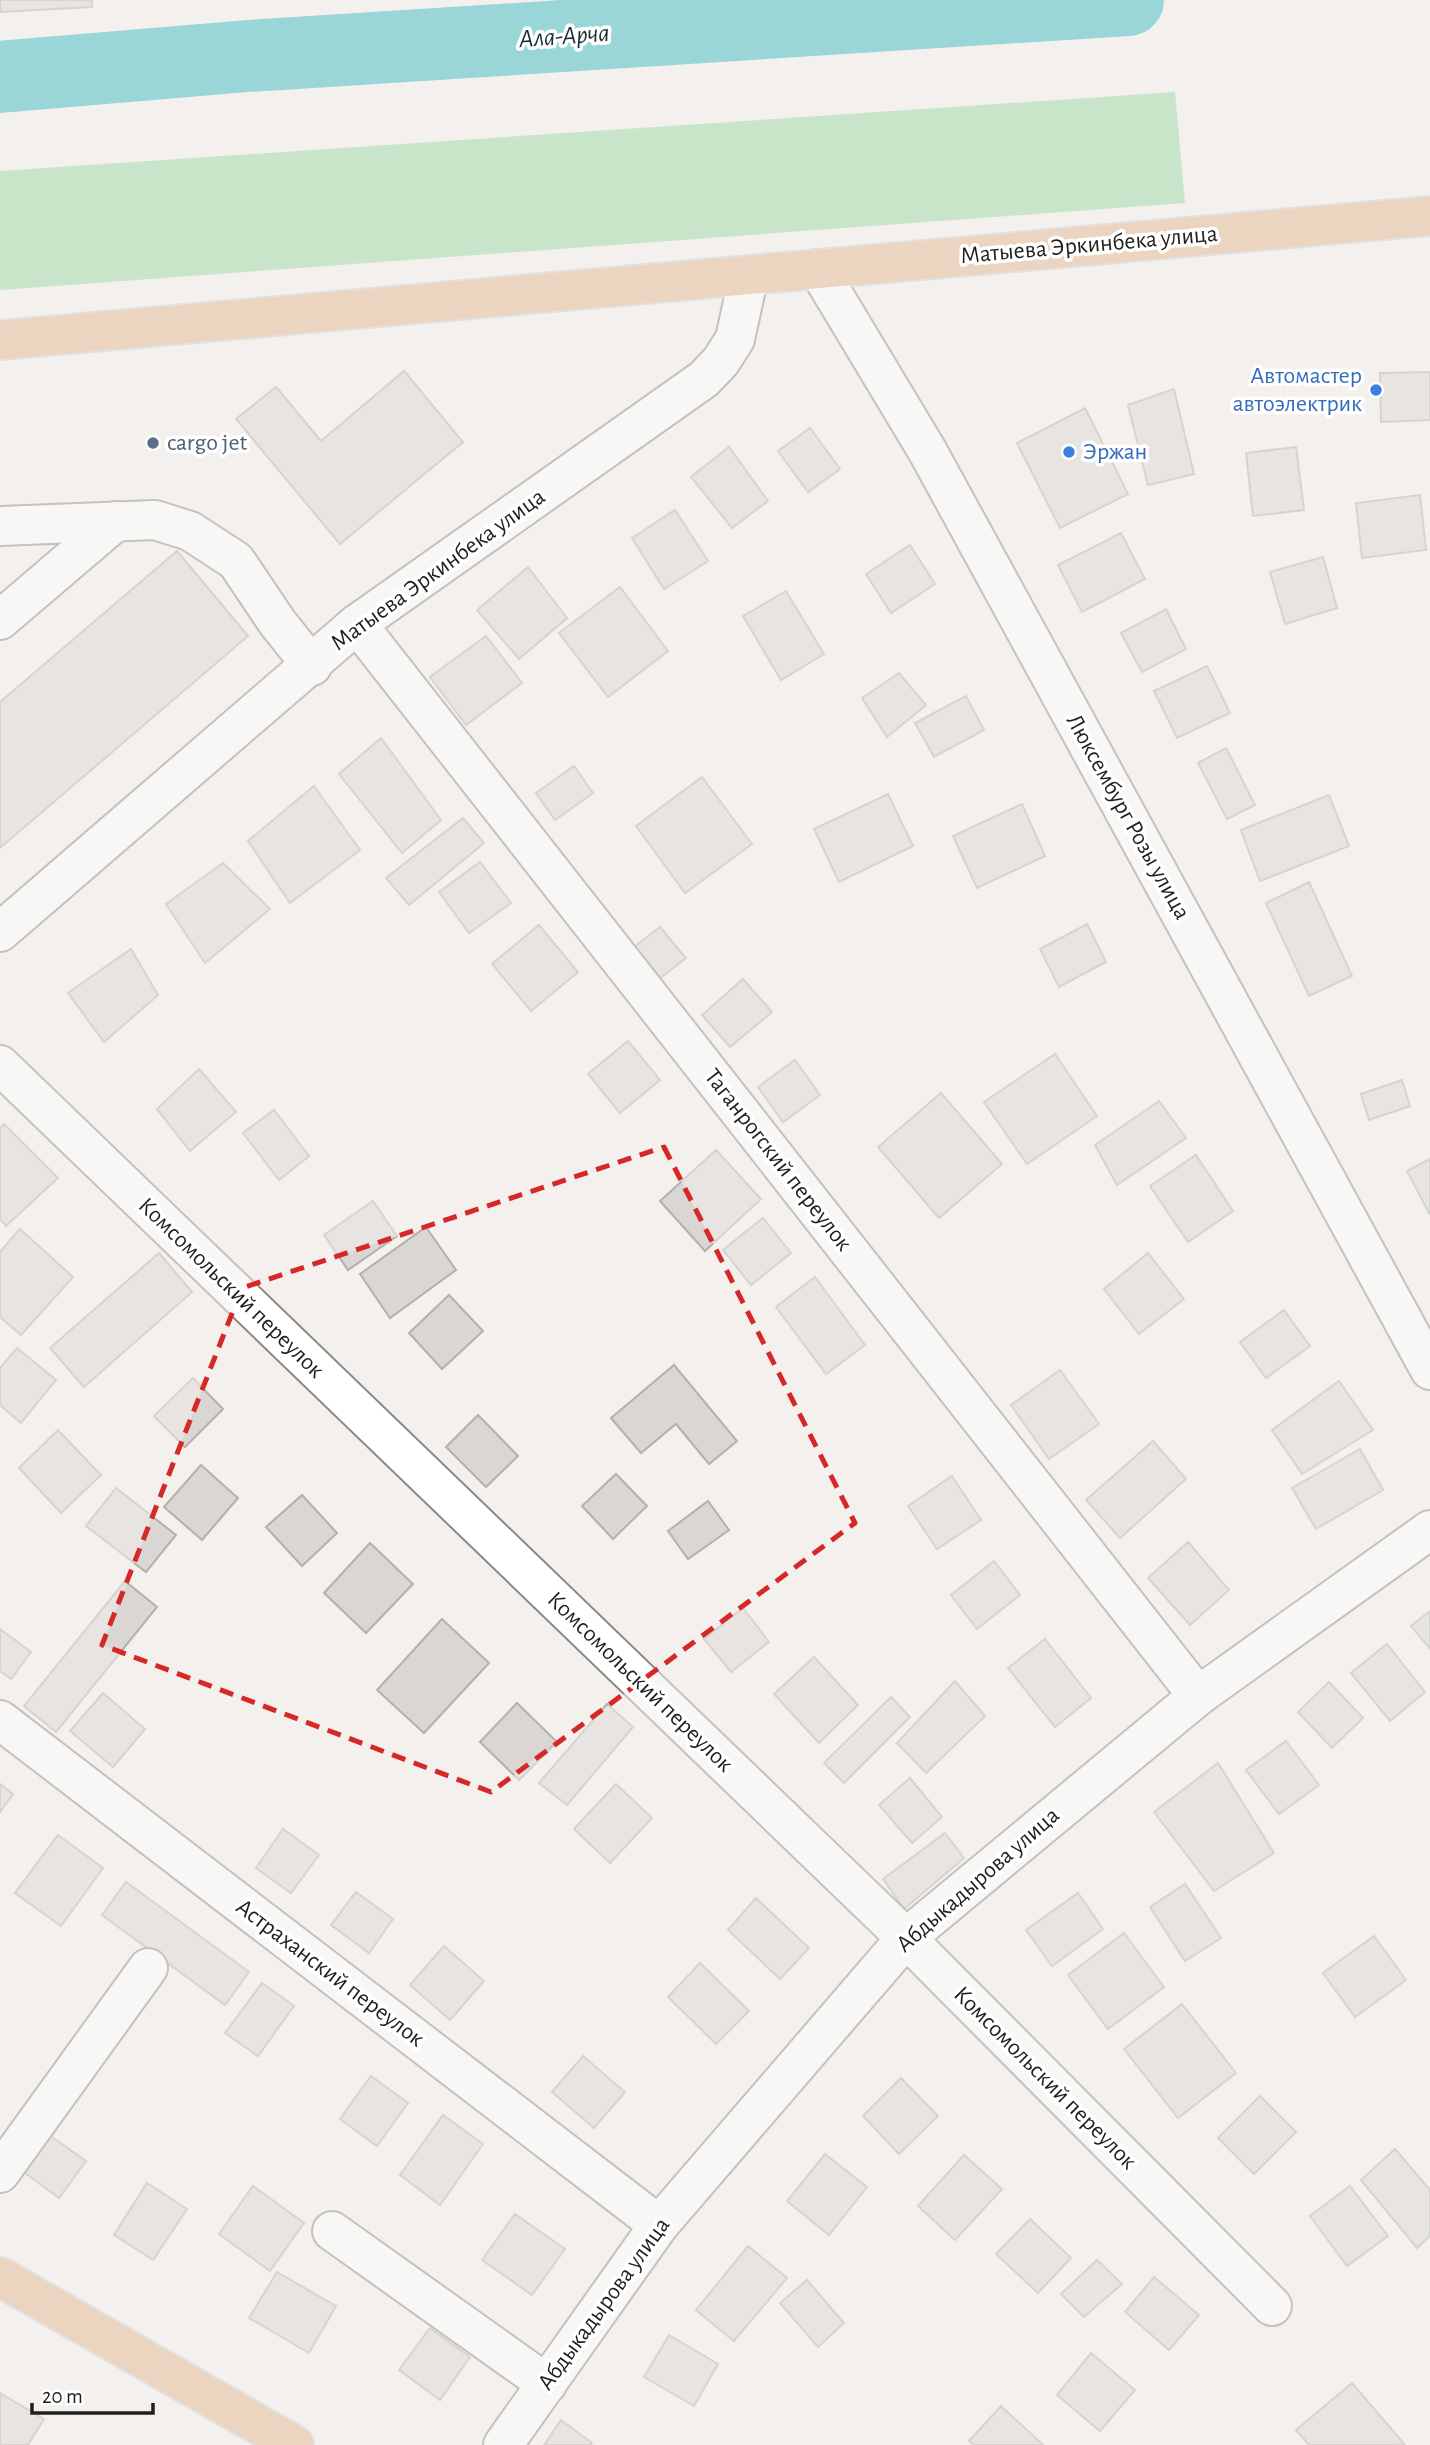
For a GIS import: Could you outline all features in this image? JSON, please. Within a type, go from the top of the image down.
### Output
[{"type":"main road","name":"Матыева Эркинбека улица","points":[[0,340],[1430,216]]},
{"type":"main road","points":[[0,2277],[294,2445]]},
{"type":"street","name":"Люксембург Розы улица","points":[[818,269],[935,464],[1430,1370]]},
{"type":"street","name":"Матыева Эркинбека улица","points":[[0,932],[312,666],[357,624],[704,379],[721,361],[735,339],[749,275]]},
{"type":"street","points":[[0,526],[155,520],[190,531],[236,561],[277,622],[312,666]]},
{"type":"street","points":[[0,620],[116,521]]},
{"type":"street","name":"Таганрогский переулок","points":[[357,624],[1198,1696]]},
{"type":"street","name":"Комсомольский переулок","points":[[0,1065],[906,1938],[1272,2306]]},
{"type":"street","name":"Абдыкадырова улица","points":[[503,2445],[659,2225],[906,1938],[1198,1696],[1430,1530]]},
{"type":"street","name":"Астраханский переулок","points":[[0,1720],[659,2225]]},
{"type":"street","points":[[0,2173],[148,1968]]},
{"type":"street","points":[[332,2231],[547,2384]]},
{"type":"highlighted area","points":[[664,1147],[855,1523],[491,1792],[102,1645],[242,1288]]},
{"type":"green space","points":[[1175,92],[1185,203],[0,290],[0,171]]},
{"type":"building","points":[[0,0],[92,0],[92,7],[0,12]]},
{"type":"building","points":[[404,371],[463,442],[340,544],[236,419],[276,387],[321,441]]},
{"type":"building","points":[[1430,372],[1430,420],[1381,422],[1380,373]]},
{"type":"building","points":[[1174,389],[1194,474],[1148,485],[1128,405]]},
{"type":"building","points":[[1085,408],[1128,494],[1060,528],[1017,443]]},
{"type":"building","points":[[810,428],[840,469],[808,492],[778,451]]},
{"type":"building","points":[[729,447],[768,501],[732,528],[691,477]]},
{"type":"building","points":[[1296,447],[1304,510],[1253,516],[1246,453]]},
{"type":"building","points":[[1420,495],[1426,550],[1362,558],[1356,503]]},
{"type":"building","points":[[675,510],[708,561],[664,589],[632,538]]},
{"type":"building","points":[[1121,533],[1145,579],[1082,612],[1058,565]]},
{"type":"building","points":[[910,545],[935,584],[891,613],[866,574]]},
{"type":"building","points":[[177,551],[248,636],[0,848],[0,702]]},
{"type":"building","points":[[1323,557],[1337,608],[1285,624],[1270,572]]},
{"type":"building","points":[[528,567],[567,618],[519,659],[477,610]]},
{"type":"building","points":[[620,587],[668,651],[608,697],[559,633]]},
{"type":"building","points":[[786,591],[824,654],[781,680],[743,616]]},
{"type":"building","points":[[1166,609],[1186,649],[1142,672],[1121,633]]},
{"type":"building","points":[[486,636],[522,683],[466,725],[430,677]]},
{"type":"building","points":[[1207,666],[1230,713],[1177,738],[1154,691]]},
{"type":"building","points":[[899,673],[926,705],[887,737],[862,698]]},
{"type":"building","points":[[966,696],[984,730],[934,757],[915,723]]},
{"type":"building","points":[[381,738],[441,820],[402,853],[339,774]]},
{"type":"building","points":[[1226,748],[1255,805],[1227,819],[1198,763]]},
{"type":"building","points":[[574,766],[593,793],[555,820],[536,793]]},
{"type":"building","points":[[702,777],[752,844],[685,893],[636,826]]},
{"type":"building","points":[[314,786],[360,850],[290,903],[248,841]]},
{"type":"building","points":[[888,794],[913,846],[839,882],[814,829]]},
{"type":"building","points":[[1329,795],[1349,846],[1260,881],[1241,830]]},
{"type":"building","points":[[1022,804],[1045,856],[977,888],[953,836]]},
{"type":"building","points":[[463,818],[484,843],[409,905],[386,878]]},
{"type":"building","points":[[480,862],[511,903],[469,933],[439,892]]},
{"type":"building","points":[[223,863],[270,909],[205,963],[166,904]]},
{"type":"building","points":[[1309,882],[1352,976],[1309,996],[1266,903]]},
{"type":"building","points":[[1087,924],[1106,962],[1059,987],[1040,949]]},
{"type":"building","points":[[539,925],[578,972],[531,1011],[492,964]]},
{"type":"building","points":[[660,927],[686,958],[659,979],[634,947]]},
{"type":"building","points":[[131,949],[158,995],[104,1042],[68,993]]},
{"type":"building","points":[[743,979],[772,1012],[730,1047],[702,1015]]},
{"type":"building","points":[[628,1041],[660,1080],[620,1113],[588,1074]]},
{"type":"building","points":[[1055,1054],[1097,1116],[1027,1164],[984,1102]]},
{"type":"building","points":[[795,1060],[820,1095],[783,1122],[758,1087]]},
{"type":"building","points":[[199,1069],[236,1112],[190,1151],[157,1109]]},
{"type":"building","points":[[1402,1080],[1410,1106],[1369,1120],[1361,1094]]},
{"type":"building","points":[[941,1093],[1002,1164],[939,1218],[878,1147]]},
{"type":"building","points":[[1159,1101],[1186,1138],[1117,1185],[1095,1145]]},
{"type":"building","points":[[274,1110],[309,1156],[279,1180],[243,1133]]},
{"type":"building","points":[[4,1124],[58,1178],[6,1226],[0,1219],[0,1129]]},
{"type":"building","points":[[716,1150],[761,1199],[705,1251],[660,1201]]},
{"type":"building","points":[[1196,1155],[1233,1211],[1188,1242],[1150,1186]]},
{"type":"building","points":[[1430,1159],[1430,1215],[1407,1171]]},
{"type":"building","points":[[373,1201],[397,1236],[348,1270],[324,1235]]},
{"type":"building","points":[[763,1218],[791,1253],[751,1285],[723,1250]]},
{"type":"building","points":[[426,1227],[456,1270],[390,1318],[360,1274]]},
{"type":"building","points":[[20,1229],[73,1277],[21,1335],[0,1317],[0,1252]]},
{"type":"building","points":[[159,1253],[192,1292],[84,1387],[50,1348]]},
{"type":"building","points":[[1148,1253],[1184,1299],[1139,1334],[1104,1289]]},
{"type":"building","points":[[815,1277],[865,1345],[826,1374],[776,1307]]},
{"type":"building","points":[[449,1295],[483,1331],[442,1369],[409,1333]]},
{"type":"building","points":[[1284,1310],[1310,1346],[1266,1378],[1240,1342]]},
{"type":"building","points":[[17,1348],[56,1380],[21,1423],[0,1405],[0,1368]]},
{"type":"building","points":[[674,1365],[737,1441],[709,1464],[676,1424],[641,1453],[611,1418]]},
{"type":"building","points":[[1060,1370],[1099,1424],[1049,1459],[1011,1405]]},
{"type":"building","points":[[193,1378],[223,1409],[185,1447],[154,1416]]},
{"type":"building","points":[[1339,1381],[1373,1430],[1302,1474],[1272,1430]]},
{"type":"building","points":[[478,1415],[518,1456],[486,1487],[446,1447]]},
{"type":"building","points":[[58,1430],[101,1475],[61,1513],[19,1468]]},
{"type":"building","points":[[1153,1441],[1186,1479],[1120,1538],[1086,1500]]},
{"type":"building","points":[[1360,1449],[1383,1490],[1316,1529],[1292,1488]]},
{"type":"building","points":[[201,1465],[238,1498],[202,1540],[164,1507]]},
{"type":"building","points":[[616,1474],[647,1506],[613,1539],[582,1506]]},
{"type":"building","points":[[952,1476],[981,1520],[937,1549],[908,1506]]},
{"type":"building","points":[[116,1488],[176,1535],[146,1572],[86,1526]]},
{"type":"building","points":[[302,1495],[337,1533],[302,1566],[266,1527]]},
{"type":"building","points":[[708,1501],[729,1530],[688,1559],[668,1531]]},
{"type":"building","points":[[1188,1542],[1229,1590],[1190,1625],[1148,1578]]},
{"type":"building","points":[[370,1543],[413,1584],[366,1633],[324,1593]]},
{"type":"building","points":[[994,1561],[1020,1595],[977,1629],[951,1595]]},
{"type":"building","points":[[125,1581],[157,1607],[56,1732],[24,1706]]},
{"type":"building","points":[[743,1608],[769,1642],[731,1672],[704,1639]]},
{"type":"building","points":[[1430,1611],[1430,1649],[1411,1626]]},
{"type":"building","points":[[442,1619],[489,1663],[424,1733],[377,1690]]},
{"type":"building","points":[[0,1629],[31,1652],[11,1679],[0,1671]]},
{"type":"building","points":[[1045,1639],[1091,1698],[1055,1727],[1008,1668]]},
{"type":"building","points":[[1387,1644],[1425,1692],[1390,1721],[1351,1673]]},
{"type":"building","points":[[814,1657],[858,1705],[819,1743],[774,1694]]},
{"type":"building","points":[[955,1681],[985,1716],[926,1773],[897,1743]]},
{"type":"building","points":[[1329,1682],[1363,1718],[1332,1748],[1298,1712]]},
{"type":"building","points":[[103,1693],[145,1729],[113,1767],[70,1731]]},
{"type":"building","points":[[891,1697],[910,1717],[844,1783],[824,1763]]},
{"type":"building","points":[[517,1703],[557,1742],[519,1780],[480,1742]]},
{"type":"building","points":[[607,1704],[633,1727],[567,1805],[539,1783]]},
{"type":"building","points":[[1286,1741],[1319,1785],[1279,1814],[1246,1770]]},
{"type":"building","points":[[1218,1763],[1274,1853],[1214,1891],[1154,1812]]},
{"type":"building","points":[[910,1778],[942,1817],[912,1843],[879,1805]]},
{"type":"building","points":[[0,1784],[13,1794],[0,1812]]},
{"type":"building","points":[[616,1784],[652,1818],[610,1863],[574,1829]]},
{"type":"building","points":[[283,1829],[319,1855],[291,1893],[256,1868]]},
{"type":"building","points":[[945,1833],[964,1858],[904,1909],[883,1879]]},
{"type":"building","points":[[58,1835],[103,1868],[61,1926],[15,1893]]},
{"type":"building","points":[[126,1882],[249,1972],[225,2005],[102,1915]]},
{"type":"building","points":[[1185,1884],[1221,1938],[1185,1961],[1150,1907]]},
{"type":"building","points":[[356,1892],[393,1919],[369,1953],[331,1925]]},
{"type":"building","points":[[1078,1893],[1103,1929],[1052,1966],[1026,1930]]},
{"type":"building","points":[[756,1898],[809,1948],[780,1979],[728,1930]]},
{"type":"building","points":[[1124,1933],[1164,1987],[1108,2029],[1068,1975]]},
{"type":"building","points":[[1374,1936],[1406,1980],[1355,2017],[1323,1973]]},
{"type":"building","points":[[444,1946],[484,1981],[450,2020],[410,1985]]},
{"type":"building","points":[[700,1963],[749,2011],[716,2044],[668,1997]]},
{"type":"building","points":[[262,1983],[294,2006],[258,2056],[225,2033]]},
{"type":"building","points":[[1182,2004],[1236,2073],[1178,2118],[1124,2049]]},
{"type":"building","points":[[583,2056],[625,2092],[594,2128],[552,2092]]},
{"type":"building","points":[[371,2076],[408,2103],[377,2146],[340,2119]]},
{"type":"building","points":[[901,2078],[938,2116],[899,2154],[863,2116]]},
{"type":"building","points":[[1260,2096],[1296,2132],[1254,2174],[1218,2138]]},
{"type":"building","points":[[443,2115],[483,2144],[440,2205],[400,2175]]},
{"type":"building","points":[[39,2128],[86,2161],[59,2198],[13,2164]]},
{"type":"building","points":[[1395,2149],[1430,2190],[1430,2236],[1417,2248],[1361,2180]]},
{"type":"building","points":[[825,2154],[867,2187],[829,2235],[787,2201]]},
{"type":"building","points":[[964,2155],[1002,2189],[955,2240],[918,2206]]},
{"type":"building","points":[[147,2183],[187,2209],[153,2260],[114,2235]]},
{"type":"building","points":[[253,2186],[304,2223],[270,2271],[219,2234]]},
{"type":"building","points":[[1350,2186],[1388,2236],[1347,2266],[1310,2216]]},
{"type":"building","points":[[515,2214],[565,2249],[532,2295],[482,2260]]},
{"type":"building","points":[[1030,2219],[1071,2258],[1038,2293],[996,2254]]},
{"type":"building","points":[[748,2246],[787,2278],[734,2341],[696,2310]]},
{"type":"building","points":[[1097,2260],[1122,2284],[1084,2317],[1061,2294]]},
{"type":"building","points":[[277,2272],[336,2306],[309,2353],[249,2318]]},
{"type":"building","points":[[1154,2277],[1199,2315],[1169,2350],[1125,2312]]},
{"type":"building","points":[[807,2280],[844,2323],[818,2347],[780,2303]]},
{"type":"building","points":[[430,2328],[470,2357],[440,2400],[399,2370]]},
{"type":"building","points":[[669,2335],[718,2364],[694,2406],[644,2377]]},
{"type":"building","points":[[1091,2353],[1135,2390],[1100,2431],[1057,2395]]},
{"type":"building","points":[[1352,2383],[1405,2445],[1309,2445],[1296,2430]]},
{"type":"building","points":[[0,2393],[44,2419],[28,2445],[0,2445]]},
{"type":"building","points":[[1001,2406],[1043,2445],[974,2445],[969,2441]]},
{"type":"building","points":[[561,2420],[592,2443],[544,2445]]},
{"type":"waterway","name":"Ала-Арча","points":[[0,77],[248,56],[1128,0]]},
{"type":"place","name":"Автомастер автоэлектрик","points":[[1376,390]]},
{"type":"place","name":"cargo jet","points":[[153,443]]},
{"type":"place","name":"Эржан","points":[[1069,452]]}]
